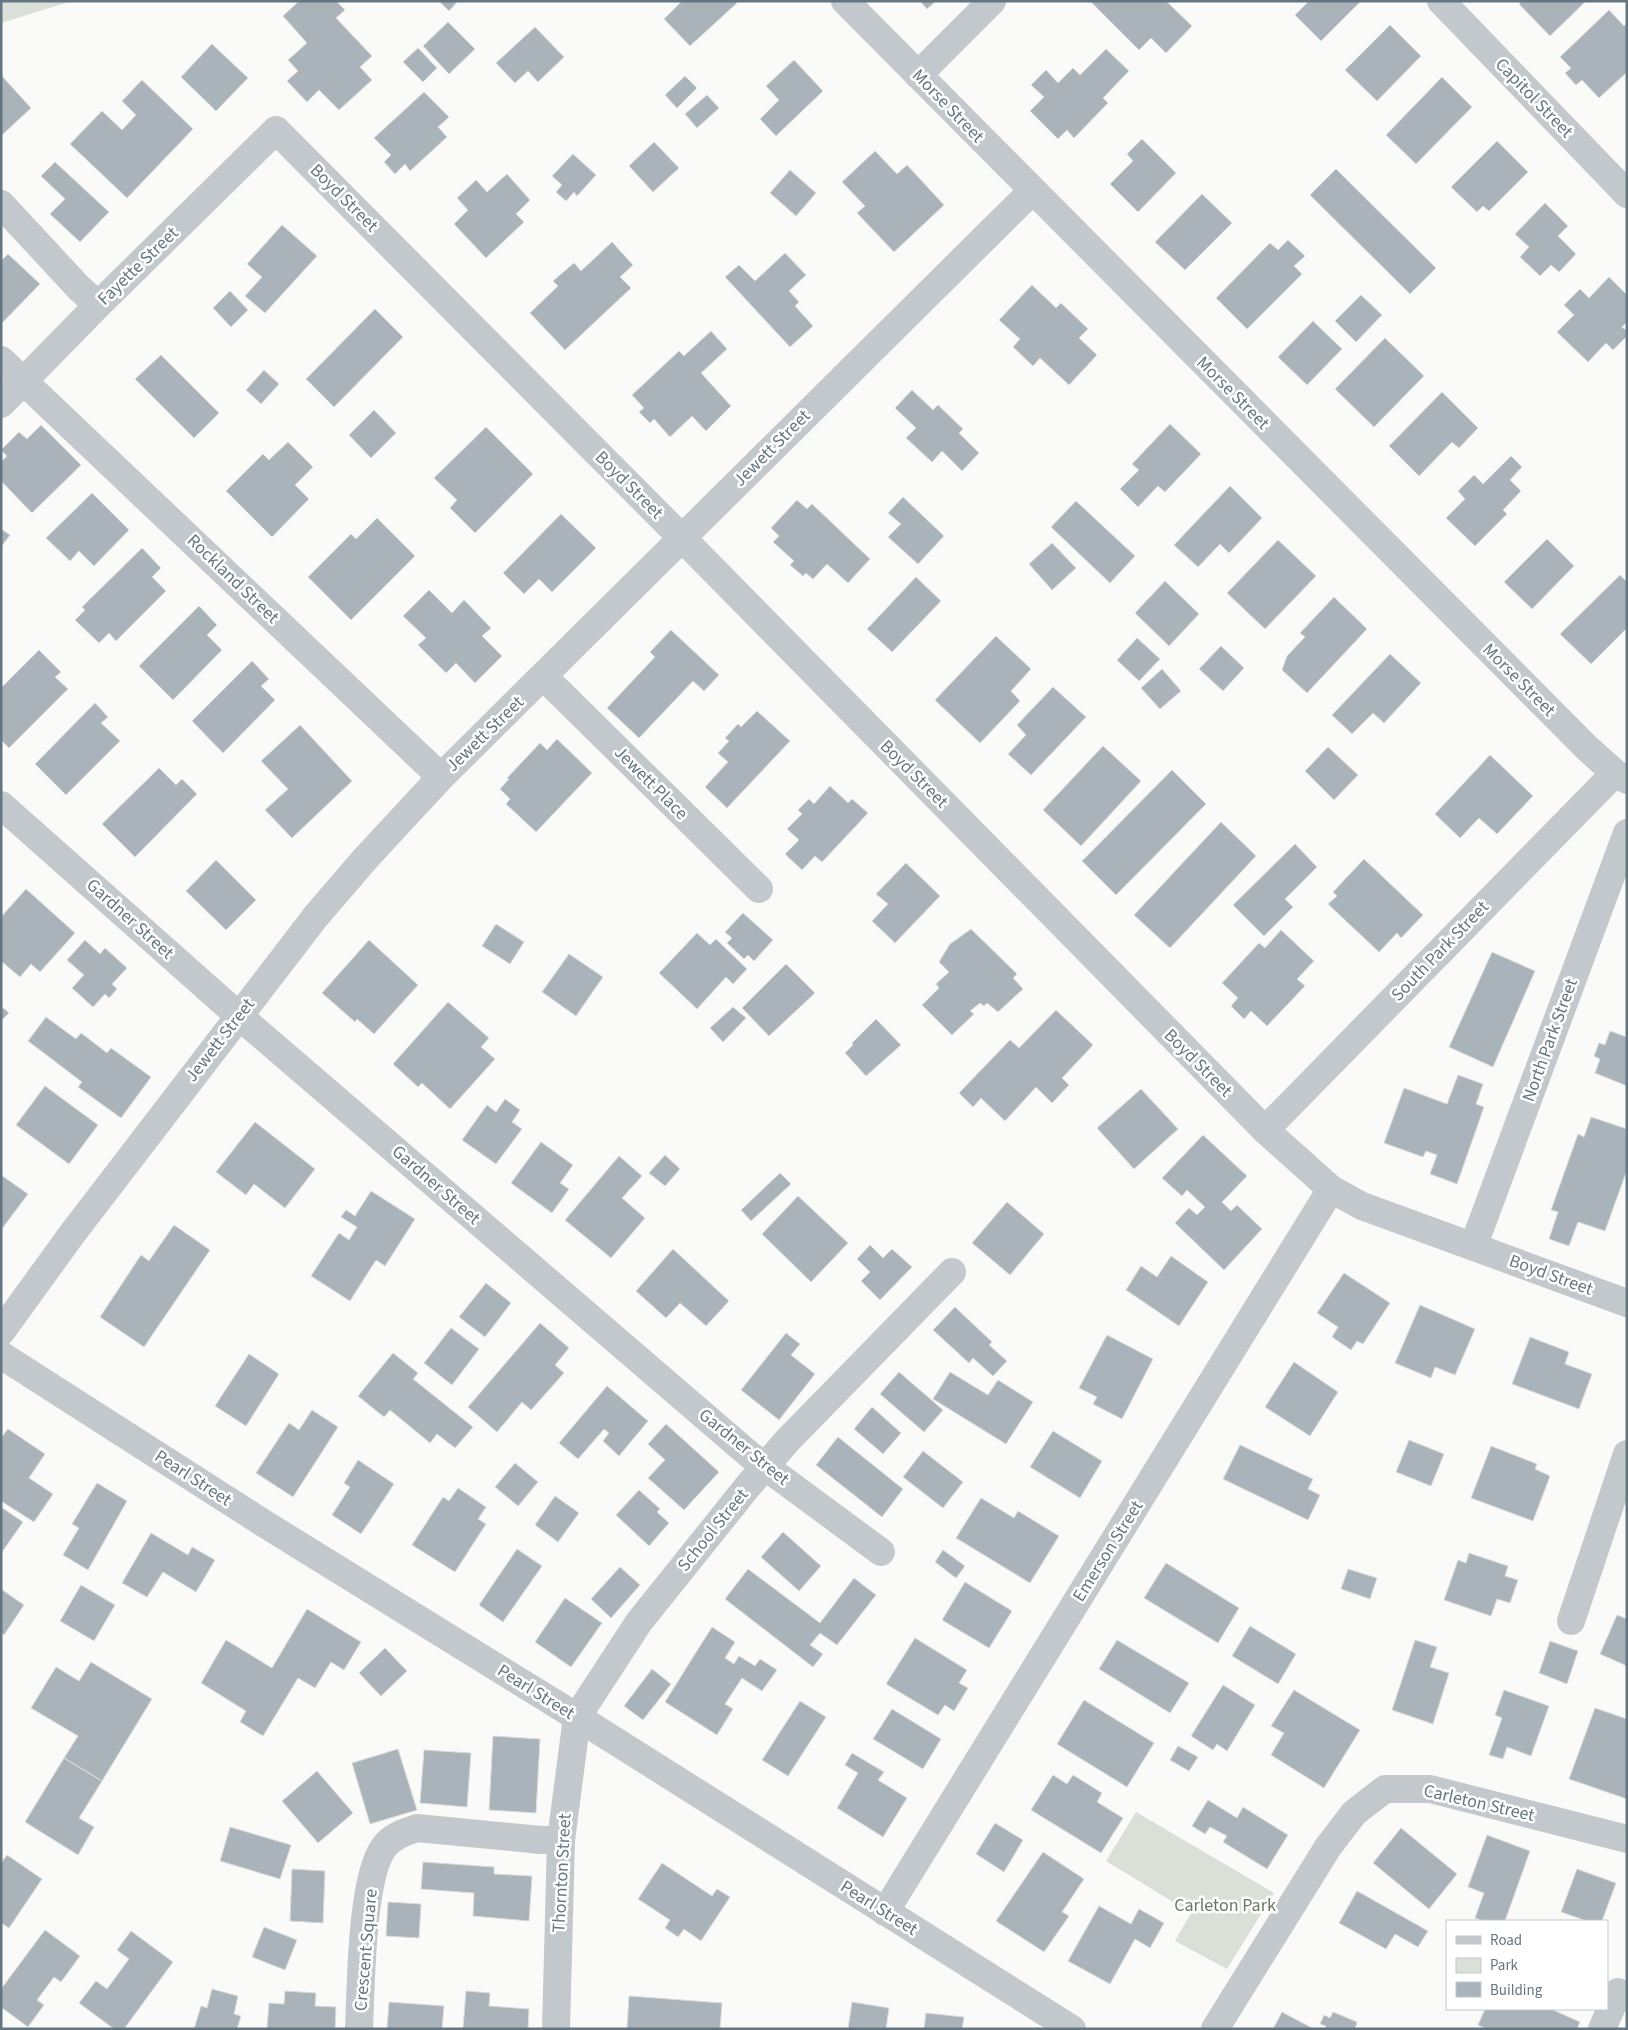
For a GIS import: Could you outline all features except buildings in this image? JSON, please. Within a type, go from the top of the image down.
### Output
[{"type":"street","name":"Morse Street","points":[[844,1],[1573,734],[1621,776]]},
{"type":"street","points":[[918,75],[992,1]]},
{"type":"street","name":"Capitol Street","points":[[1441,1],[1627,194]]},
{"type":"street","name":"Fayette Street","points":[[1,404],[98,305],[276,130]]},
{"type":"street","name":"Boyd Street","points":[[276,130],[681,537],[1265,1130],[1331,1189],[1362,1206],[1627,1303]]},
{"type":"street","name":"Jewett Street","points":[[1,1332],[72,1234],[239,1016],[316,916],[364,859],[441,777],[681,537],[1032,191]]},
{"type":"street","points":[[1,204],[98,305]]},
{"type":"street","name":"Rockland Street","points":[[1,360],[441,777]]},
{"type":"street","name":"Jewett Place","points":[[543,676],[759,889]]},
{"type":"street","name":"South Park Street","points":[[1265,1130],[1621,776]]},
{"type":"street","name":"Gardner Street","points":[[1,805],[239,1016],[743,1449],[881,1552]]},
{"type":"street","name":"North Park Street","points":[[1473,1247],[1627,833]]},
{"type":"street","name":"Emerson Street","points":[[885,1912],[1331,1189]]},
{"type":"street","name":"School Street","points":[[577,1717],[638,1622],[765,1466],[952,1272]]},
{"type":"street","name":"Pearl Street","points":[[1,1355],[268,1526],[577,1717],[1062,2026]]},
{"type":"street","points":[[1571,1621],[1627,1454]]},
{"type":"street","name":"Thornton Street","points":[[556,2029],[561,1840],[577,1717]]},
{"type":"street","name":"Carleton Street","points":[[1215,2029],[1328,1847],[1354,1813],[1385,1789],[1430,1789],[1627,1839]]},
{"type":"street","name":"Crescent Square","points":[[359,2029],[366,1915],[375,1865],[385,1845],[401,1833],[417,1828],[541,1840],[561,1840]]},
{"type":"street","points":[[1602,2029],[1618,1992]]},
{"type":"green space","points":[[1,1],[72,1],[1,23]]},
{"type":"green space","name":"Carleton Park","points":[[1136,1812],[1274,1893],[1227,1969],[1175,1941],[1191,1913],[1106,1861]]}]
